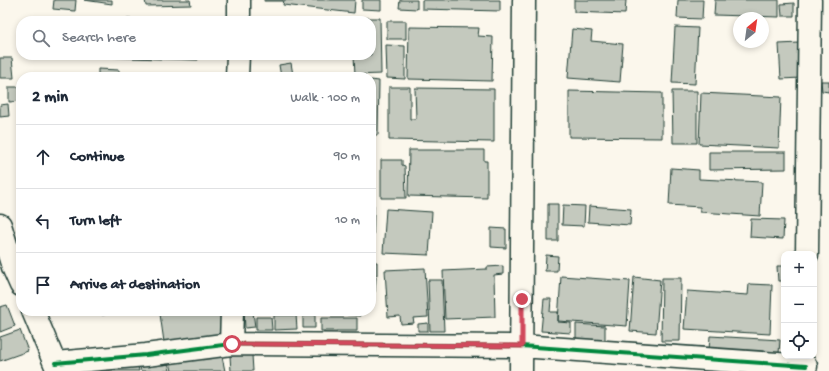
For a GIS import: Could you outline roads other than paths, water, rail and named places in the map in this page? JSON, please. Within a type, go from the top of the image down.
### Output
[{"type":"street","points":[[239,0],[239,16]]},
{"type":"street","points":[[521,371],[524,0]]},
{"type":"street","points":[[807,251],[810,0]]},
{"type":"street","points":[[237,72],[238,60]]},
{"type":"street","points":[[0,225],[16,274]]},
{"type":"street","points":[[34,316],[57,367],[232,344],[522,346],[806,364]]},
{"type":"street","points":[[232,316],[232,344]]}]
